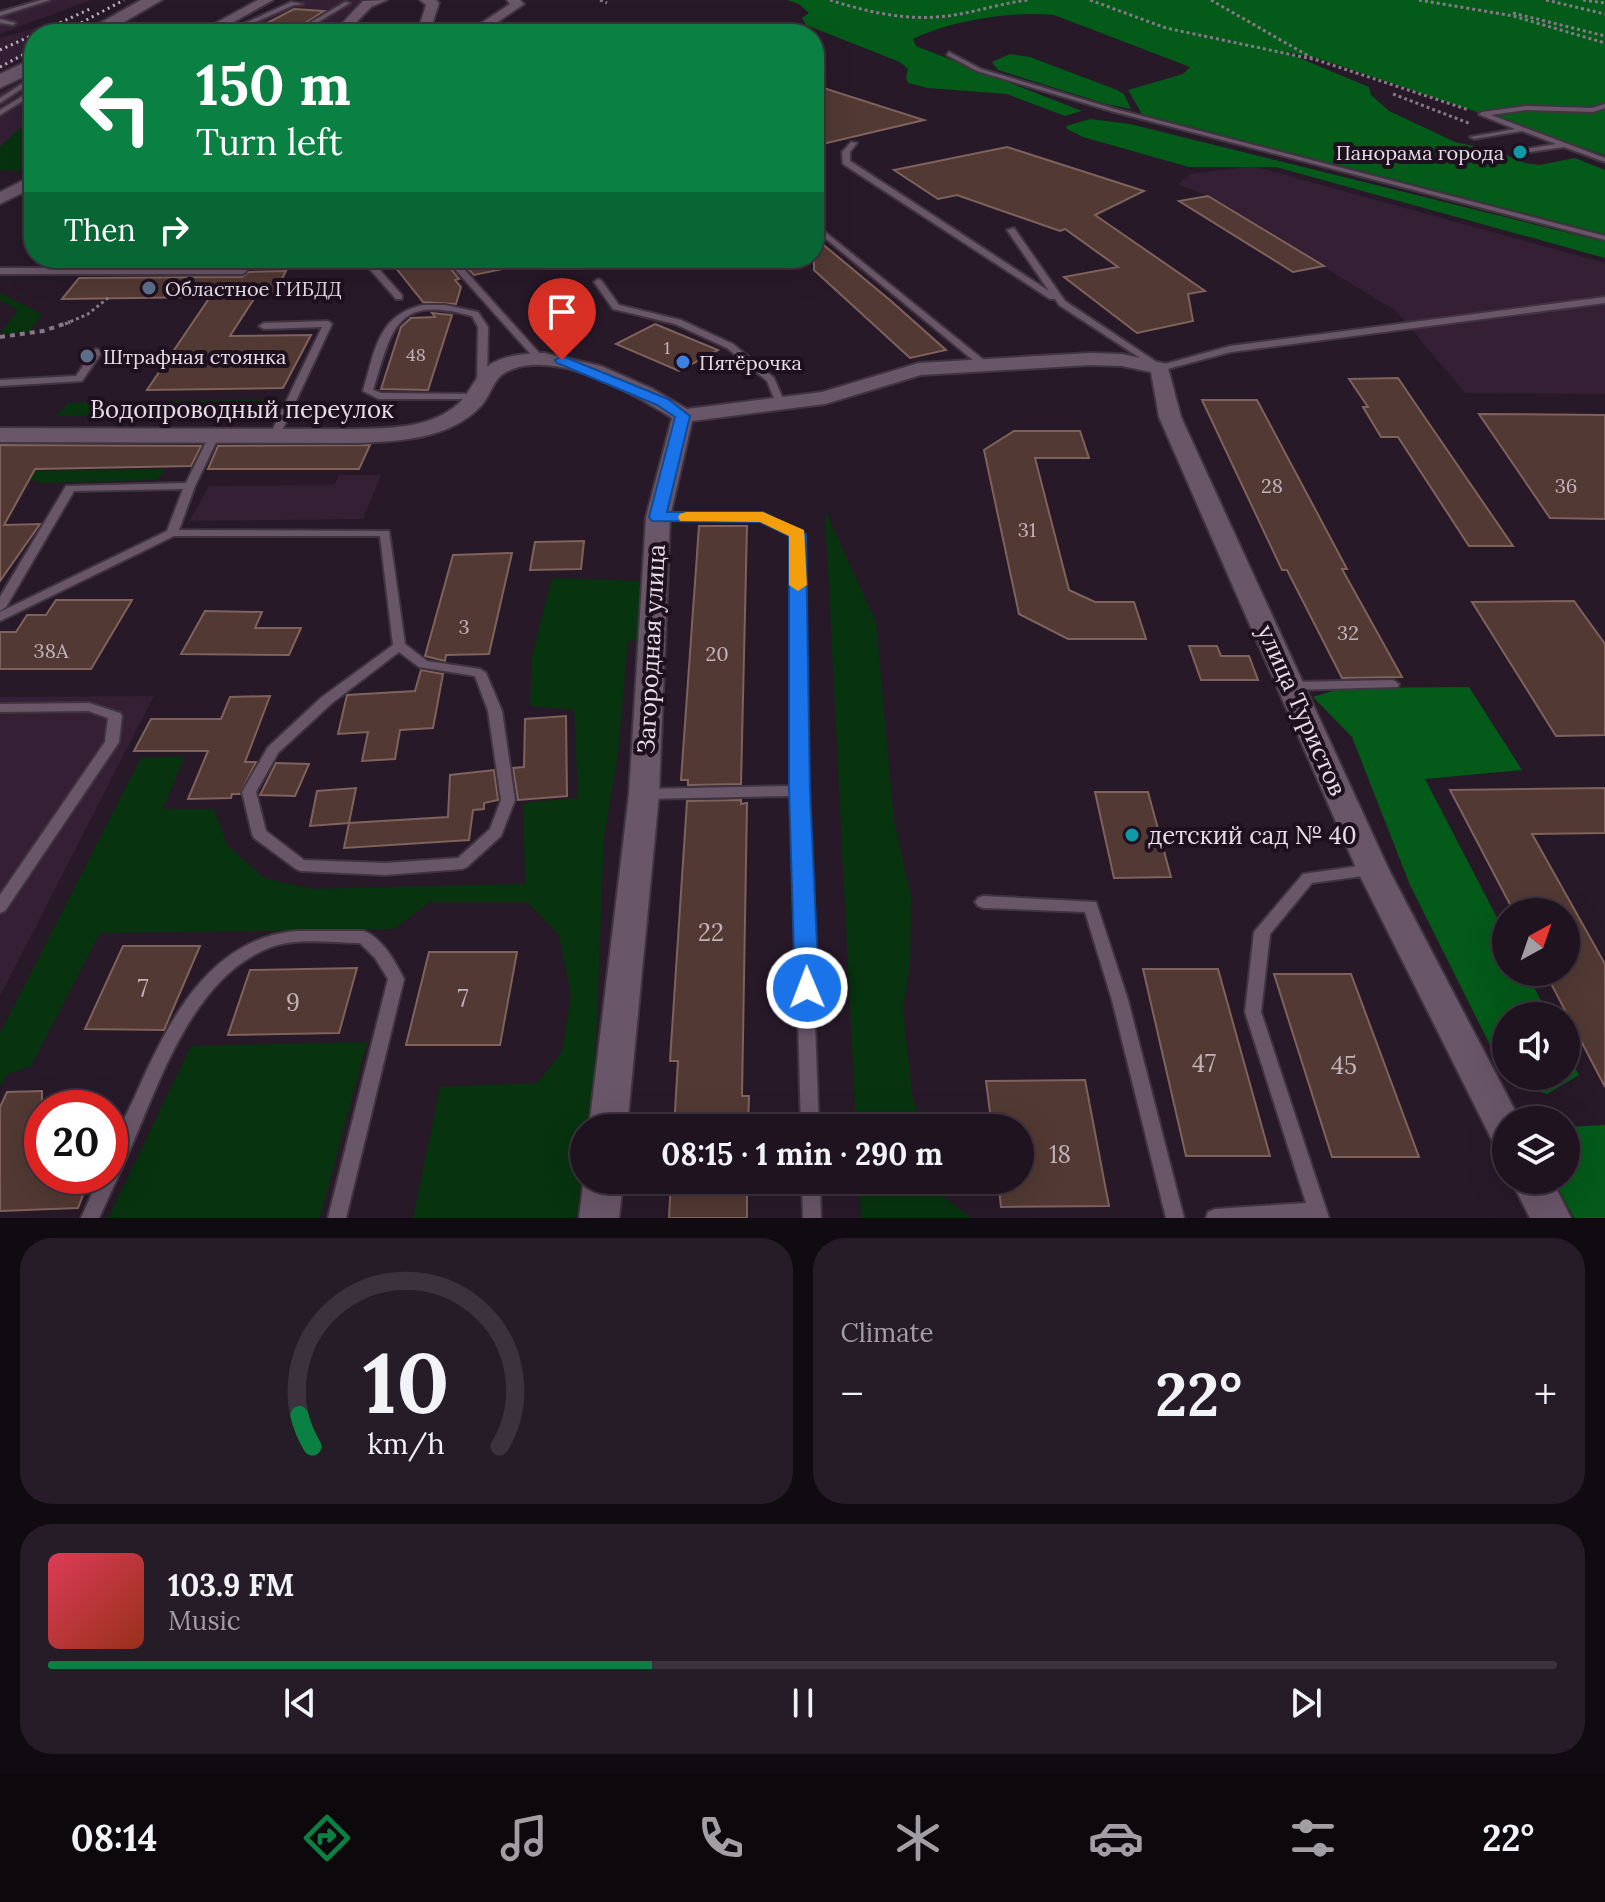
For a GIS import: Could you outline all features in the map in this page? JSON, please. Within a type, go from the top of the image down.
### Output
[{"type":"street","points":[[109,24],[154,0]]},
{"type":"street","points":[[348,24],[367,4],[381,0]]},
{"type":"street","points":[[426,0],[433,3],[426,24]]},
{"type":"street","points":[[487,24],[518,4],[513,0]]},
{"type":"street","points":[[222,24],[263,3]]},
{"type":"street","points":[[0,82],[24,69]]},
{"type":"street","points":[[0,199],[24,186]]},
{"type":"street","name":"Водопроводный переулок","points":[[0,435],[413,433],[462,413],[499,367],[538,357],[562,360],[609,378],[662,402],[683,416]]},
{"type":"street","points":[[683,416],[781,406],[872,386],[919,369],[1090,359],[1122,360],[1160,368]]},
{"type":"street","name":"улица Туристов","points":[[1160,368],[1170,417],[1373,870],[1494,1106]]},
{"type":"street","name":"Загородная улица","points":[[610,1114],[644,794],[658,517],[683,416]]},
{"type":"street","points":[[599,1218],[602,1194]]},
{"type":"street","points":[[1538,1194],[1551,1218]]},
{"type":"lane","points":[[0,14],[47,0]]},
{"type":"lane","points":[[248,24],[297,4],[263,3]]},
{"type":"lane","points":[[311,24],[347,3]]},
{"type":"lane","points":[[332,11],[360,12]]},
{"type":"lane","points":[[0,21],[13,23]]},
{"type":"lane","points":[[949,54],[979,70],[1113,110],[1605,238]]},
{"type":"lane","points":[[0,101],[24,85]]},
{"type":"lane","points":[[0,113],[24,97]]},
{"type":"lane","points":[[1482,114],[1526,108],[1593,110],[1605,106]]},
{"type":"lane","points":[[1482,114],[1605,160]]},
{"type":"lane","points":[[1474,137],[1523,129]]},
{"type":"lane","points":[[853,143],[846,152],[846,162],[1160,368],[1230,349],[1605,300]]},
{"type":"lane","points":[[1520,152],[1567,145]]},
{"type":"lane","points":[[1011,230],[1062,303]]},
{"type":"lane","points":[[824,233],[982,363]]},
{"type":"lane","points":[[66,270],[72,268]]},
{"type":"lane","points":[[0,271],[242,271],[244,268]]},
{"type":"lane","points":[[373,268],[399,297]]},
{"type":"lane","points":[[458,268],[538,357]]},
{"type":"lane","points":[[598,282],[616,307],[678,322],[730,346],[771,380],[781,406]]},
{"type":"lane","points":[[456,308],[475,314],[483,327],[480,390],[379,396],[368,391],[395,321],[407,312],[456,308]]},
{"type":"lane","points":[[264,326],[328,324],[275,435]]},
{"type":"lane","points":[[0,383],[79,379],[97,352]]},
{"type":"lane","points":[[172,533],[215,434]]},
{"type":"lane","points":[[0,607],[70,488],[190,486]]},
{"type":"lane","points":[[658,517],[763,517],[798,534],[799,791],[810,1114]]},
{"type":"lane","points":[[0,617],[172,533],[385,533],[399,646],[423,664],[480,673],[495,711],[508,800],[496,832],[462,863],[385,869],[301,865],[259,834],[249,792],[273,750],[327,700],[399,646]]},
{"type":"lane","points":[[1291,686],[1393,684]]},
{"type":"lane","points":[[0,708],[89,707],[115,716],[112,742],[0,907]]},
{"type":"lane","points":[[644,794],[799,791]]},
{"type":"lane","points":[[1215,1218],[1318,1214],[1253,1012],[1262,932],[1308,878],[1373,870]]},
{"type":"lane","points":[[983,902],[1091,906],[1120,1000],[1175,1218]]},
{"type":"lane","points":[[128,1134],[168,1043],[204,990],[226,966],[262,943],[300,938],[364,937],[381,954],[396,979],[337,1218]]},
{"type":"lane","points":[[90,1218],[101,1194]]},
{"type":"lane","points":[[811,1194],[812,1218]]},
{"type":"path","points":[[600,0],[607,3]]},
{"type":"path","points":[[830,0],[924,18],[951,16],[1028,0]]},
{"type":"path","points":[[1090,0],[1166,28],[1317,60],[1407,92],[1482,114]]},
{"type":"path","points":[[1105,4],[1111,0]]},
{"type":"path","points":[[1211,0],[1317,60]]},
{"type":"path","points":[[1419,0],[1531,16],[1605,36]]},
{"type":"path","points":[[1546,0],[1605,14]]},
{"type":"path","points":[[1583,0],[1605,3]]},
{"type":"path","points":[[1473,9],[1575,32],[1605,43]]},
{"type":"path","points":[[1393,94],[1494,134]]},
{"type":"path","points":[[0,337],[24,336],[97,312],[108,298]]},
{"type":"path","points":[[88,365],[164,363]]},
{"type":"shaded area","points":[[33,0],[91,0],[0,34],[0,10]]},
{"type":"shaded area","points":[[302,0],[365,0],[337,24],[255,24]]},
{"type":"shaded area","points":[[24,31],[24,58],[0,70],[0,38]]},
{"type":"shaded area","points":[[24,79],[24,124],[0,147],[0,92]]},
{"type":"shaded area","points":[[1253,166],[1605,263],[1605,394],[1465,393],[1396,311],[1208,196],[1178,184],[1190,174]]},
{"type":"shaded area","points":[[339,475],[381,475],[363,519],[189,521],[209,486],[334,485]]},
{"type":"shaded area","points":[[154,696],[0,996],[0,697]]},
{"type":"green space","points":[[787,0],[1605,0],[1605,155],[1320,59],[1283,51],[1369,87],[1371,95],[1389,111],[1455,142],[1497,151],[1525,163],[1539,165],[1575,158],[1605,170],[1605,234],[1142,114],[1128,90],[1183,74],[1190,67],[1054,15],[1019,14],[982,18],[913,39],[916,46],[1082,111],[1065,116],[1007,94],[928,88],[908,83],[908,69],[900,62],[824,32],[824,24],[805,24],[802,18],[809,13],[799,4]]},
{"type":"green space","points":[[1010,54],[1030,57],[1117,90],[1124,94],[1131,109],[998,70],[992,62]]},
{"type":"green space","points":[[1090,119],[1130,124],[1605,242],[1605,258],[1276,167],[1189,167],[1083,137],[1067,129],[1066,126]]},
{"type":"green space","points":[[24,124],[24,168],[0,170],[0,147]]},
{"type":"green space","points":[[0,293],[42,314],[29,332],[0,334],[18,310],[0,300]]},
{"type":"green space","points":[[281,399],[275,414],[56,416],[68,403]]},
{"type":"green space","points":[[166,469],[157,480],[42,483],[0,471]]},
{"type":"green space","points":[[825,510],[876,622],[894,820],[911,897],[910,965],[903,1008],[912,1094],[917,1114],[855,1114]]},
{"type":"green space","points":[[552,578],[642,581],[642,640],[628,641],[618,753],[604,837],[593,1114],[570,1114],[570,1194],[580,1194],[576,1218],[413,1218],[440,1087],[537,1083],[562,1052],[571,995],[559,935],[527,902],[430,902],[394,929],[100,933],[31,1066],[6,1075],[0,1087],[0,1033],[141,758],[185,756],[163,809],[214,809],[227,845],[264,878],[311,889],[525,884],[523,803],[578,798],[574,710],[530,706],[532,655]]},
{"type":"green space","points":[[1469,687],[1522,770],[1425,779],[1492,908],[1492,986],[1533,986],[1542,1002],[1492,1002],[1492,1049],[1410,885],[1352,737],[1313,697],[1342,688]]},
{"type":"green space","points":[[367,1042],[320,1218],[108,1218],[120,1194],[128,1194],[128,1177],[191,1046]]},
{"type":"green space","points":[[1605,1125],[1605,1218],[1574,1218],[1561,1194],[1580,1194],[1580,1126]]},
{"type":"green space","points":[[860,1194],[941,1194],[972,1218],[861,1218]]},
{"type":"building","points":[[294,9],[324,11],[304,24],[265,24]]},
{"type":"building","points":[[824,88],[924,120],[824,144]]},
{"type":"building","points":[[1007,147],[1144,191],[1095,215],[1205,291],[1188,294],[1193,321],[1137,333],[1064,277],[1118,267],[1065,229],[1060,231],[957,195],[938,199],[894,170]]},
{"type":"building","points":[[1208,196],[1324,266],[1293,272],[1179,201]]},
{"type":"building","points":[[824,245],[946,350],[910,358],[814,270],[824,268]]},
{"type":"building","points":[[396,268],[450,268],[461,287],[456,304],[423,302]]},
{"type":"building","points":[[467,268],[507,268],[474,275]]},
{"type":"building","points":[[286,271],[274,294],[257,294],[230,336],[311,335],[283,388],[147,390],[210,297],[62,299],[79,278],[242,277],[249,272]]},
{"type":"building","points":[[432,313],[452,315],[428,390],[381,389],[401,327],[411,318],[435,317]]},
{"type":"building","points":[[655,324],[718,350],[679,371],[616,344]]},
{"type":"building","points":[[1398,378],[1513,546],[1469,546],[1398,437],[1381,437],[1363,407],[1368,407],[1349,379]]},
{"type":"building","points":[[1202,400],[1257,400],[1347,569],[1342,569],[1402,677],[1342,678],[1287,570],[1282,570]]},
{"type":"building","points":[[1479,414],[1605,415],[1605,519],[1550,518]]},
{"type":"building","points":[[1014,431],[1080,431],[1089,458],[1035,458],[1069,590],[1095,602],[1134,602],[1146,639],[1068,639],[1019,614],[984,450]]},
{"type":"building","points":[[0,445],[201,446],[191,466],[35,469],[4,525],[40,524],[0,581]]},
{"type":"building","points":[[370,445],[359,469],[208,469],[218,446]]},
{"type":"building","points":[[699,526],[747,526],[741,784],[688,785],[688,780],[681,780]]},
{"type":"building","points":[[584,541],[581,569],[530,570],[535,542]]},
{"type":"building","points":[[512,553],[489,654],[446,655],[445,661],[425,656],[453,555]]},
{"type":"building","points":[[56,600],[132,600],[91,669],[0,669],[0,632],[16,632],[27,615],[46,615]]},
{"type":"building","points":[[1574,601],[1605,644],[1605,735],[1556,736],[1472,602]]},
{"type":"building","points":[[205,611],[262,612],[255,628],[301,628],[289,655],[181,654]]},
{"type":"building","points":[[1189,646],[1217,646],[1221,656],[1249,656],[1258,680],[1201,680]]},
{"type":"building","points":[[421,670],[443,674],[433,728],[400,730],[395,759],[362,761],[368,732],[338,734],[347,695],[415,691]]},
{"type":"building","points":[[270,696],[245,762],[256,762],[240,794],[232,794],[231,798],[188,799],[208,751],[134,751],[151,719],[221,719],[230,697]]},
{"type":"building","points":[[566,716],[567,796],[518,800],[513,768],[524,767],[525,719]]},
{"type":"building","points":[[276,763],[309,764],[295,796],[260,795]]},
{"type":"building","points":[[494,770],[498,800],[484,803],[484,809],[473,810],[469,840],[344,848],[349,823],[448,817],[450,775]]},
{"type":"building","points":[[356,788],[349,823],[310,826],[317,791]]},
{"type":"building","points":[[1605,788],[1605,833],[1532,834],[1568,898],[1507,898],[1450,790]]},
{"type":"building","name":"детский сад № 40","points":[[1095,792],[1148,792],[1171,877],[1114,878]]},
{"type":"building","points":[[741,800],[741,804],[747,803],[742,1096],[749,1096],[748,1114],[675,1114],[678,1061],[670,1061],[687,801]]},
{"type":"building","points":[[1580,919],[1605,964],[1605,1087],[1580,1039],[1580,1002],[1561,1002],[1552,986],[1580,986]]},
{"type":"building","points":[[123,946],[200,946],[164,1030],[85,1029]]},
{"type":"building","points":[[429,952],[517,952],[500,1045],[406,1045]]},
{"type":"building","points":[[357,968],[339,1033],[228,1035],[250,970]]},
{"type":"building","points":[[1143,969],[1218,969],[1270,1156],[1186,1156]]},
{"type":"building","points":[[1274,974],[1351,974],[1419,1157],[1332,1157]]},
{"type":"building","points":[[1085,1080],[1109,1206],[1001,1207],[1000,1194],[1034,1194],[1034,1114],[990,1114],[986,1081]]},
{"type":"building","points":[[7,1092],[24,1092],[24,1194],[83,1194],[78,1208],[0,1211],[0,1107]]},
{"type":"building","points":[[670,1194],[747,1194],[747,1218],[669,1218]]},
{"type":"railway","points":[[79,24],[124,0]]},
{"type":"railway","points":[[57,24],[90,9]]},
{"type":"railway","points":[[0,50],[24,39]]},
{"type":"railway","points":[[0,67],[24,54]]},
{"type":"slow traffic","points":[[686,517],[763,517],[798,534],[798,585]]},
{"type":"place","name":"Панорама города","points":[[1520,152]]},
{"type":"place","name":"Областное ГИБДД","points":[[149,288]]},
{"type":"place","name":"Штрафная стоянка","points":[[87,356]]},
{"type":"place","name":"Пятёрочка","points":[[683,362]]},
{"type":"place","name":"детский сад № 40","points":[[1132,835]]},
{"type":"route","points":[[562,360],[662,402],[683,416],[658,517],[763,517],[798,534],[799,791],[807,988]]}]
